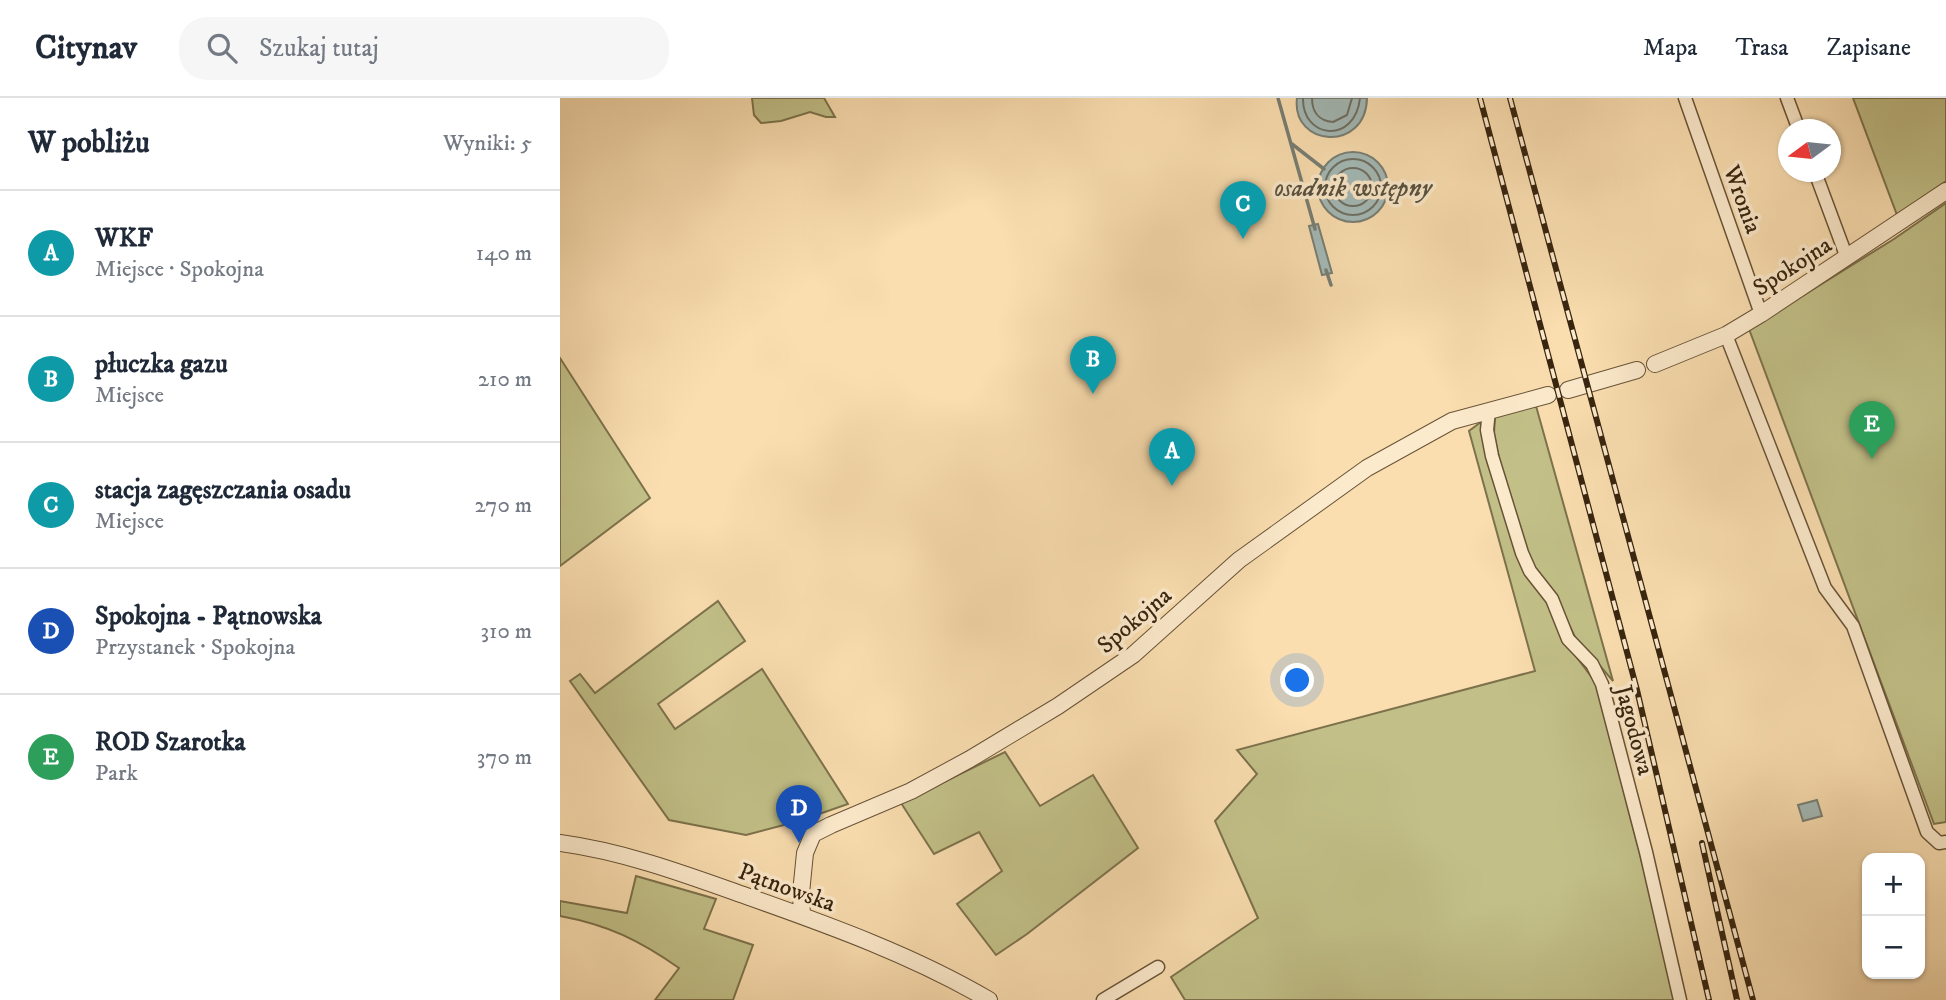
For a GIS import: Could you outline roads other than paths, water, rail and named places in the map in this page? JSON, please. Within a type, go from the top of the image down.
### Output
[{"type":"street","name":"Wronia","points":[[1685,98],[1761,314]]},
{"type":"street","points":[[1787,98],[1795,119]]},
{"type":"street","points":[[1819,182],[1847,258]]},
{"type":"street","name":"Spokojna","points":[[1656,364],[1726,335],[1946,191]]},
{"type":"street","points":[[1726,335],[1825,588],[1853,626],[1927,832],[1939,843],[1946,842]]},
{"type":"street","points":[[1568,390],[1637,370]]},
{"type":"street","name":"Spokojna","points":[[802,916],[801,893],[806,853],[813,834],[911,790],[970,759],[1058,706],[1133,655],[1239,561],[1367,468],[1452,421],[1548,395]]},
{"type":"street","name":"Jagodowa","points":[[1489,410],[1487,430],[1492,456],[1522,553],[1530,570],[1552,599],[1568,639],[1592,664],[1602,684],[1646,852],[1680,1000]]},
{"type":"street","name":"Pątnowska","points":[[561,842],[653,863],[802,916],[946,975],[989,1000]]},
{"type":"street","points":[[1103,1000],[1158,967]]},
{"type":"water","name":"osadnik wstępny","points":[[1297,98],[1367,98],[1363,116],[1355,128],[1343,135],[1329,137],[1316,134],[1305,126],[1298,114]]},
{"type":"water","name":"osadnik wstępny","points":[[1353,152],[1372,158],[1382,168],[1388,187],[1382,206],[1372,216],[1353,222],[1334,216],[1324,206],[1318,187],[1324,168],[1334,158]]},
{"type":"water","points":[[1318,224],[1332,273],[1322,275],[1309,226]]},
{"type":"water","points":[[1817,800],[1822,816],[1803,821],[1798,805]]},
{"type":"waterway","points":[[1278,98],[1315,229]]},
{"type":"waterway","points":[[1292,144],[1324,169]]},
{"type":"waterway","points":[[1326,270],[1331,285]]},
{"type":"railway","points":[[1480,98],[1637,690],[1709,1000]]},
{"type":"railway","points":[[1510,98],[1753,1000]]},
{"type":"railway","points":[[1702,843],[1737,1000]]},
{"type":"place","name":"stacja zagęszczania osadu","points":[[1243,239]]},
{"type":"place","name":"płuczka gazu","points":[[1093,394]]},
{"type":"place","name":"ROD Szarotka","points":[[1872,459]]},
{"type":"place","name":"WKF","points":[[1172,486]]},
{"type":"place","name":"Spokojna - Pątnowska","points":[[799,843]]}]
